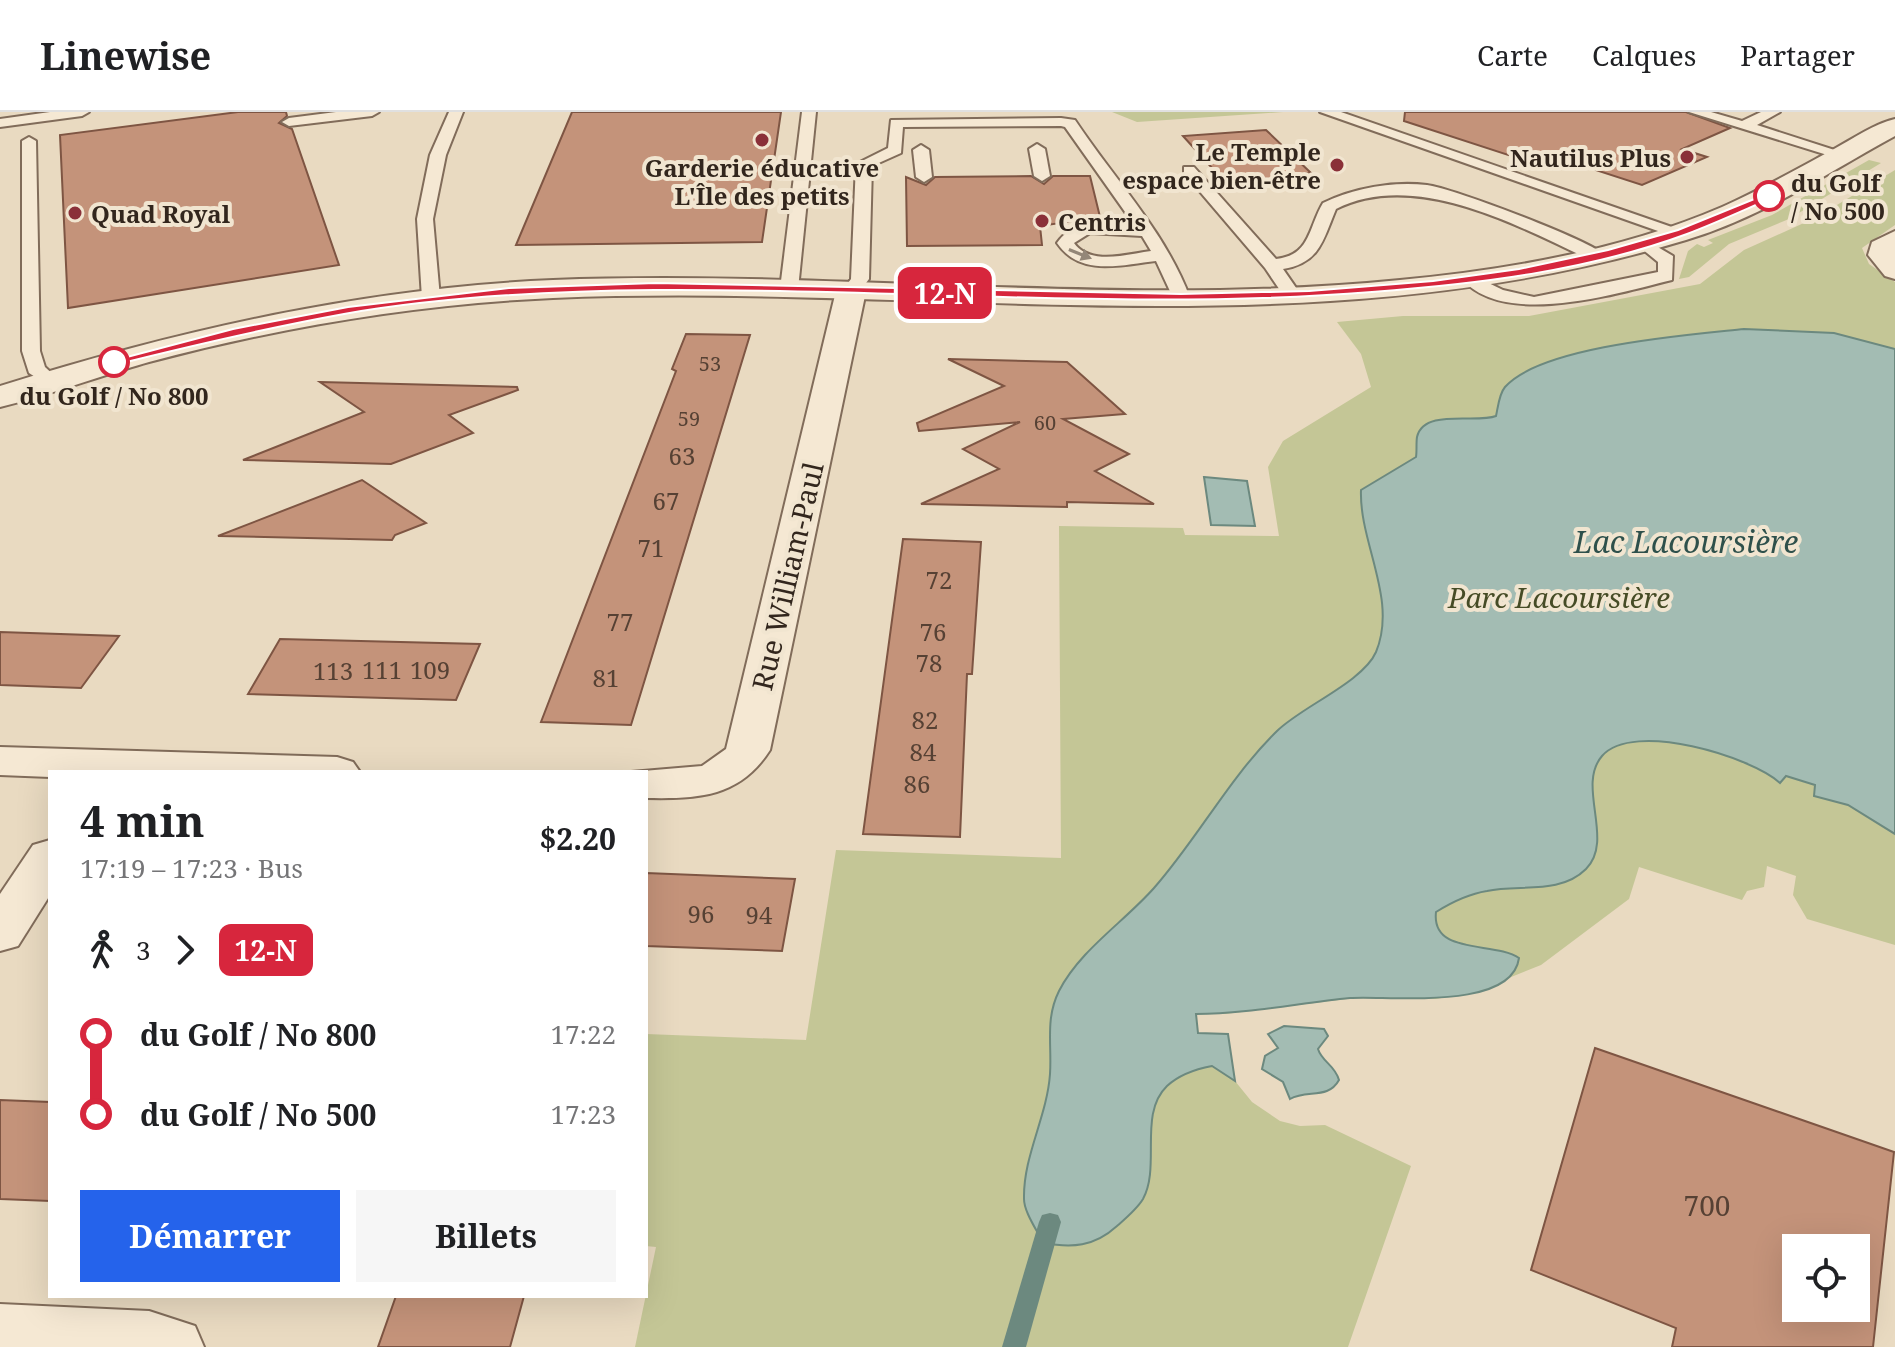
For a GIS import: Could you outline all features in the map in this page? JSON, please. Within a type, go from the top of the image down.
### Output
[{"type":"street","points":[[0,397],[49,380],[233,332],[431,298],[605,287],[1181,298],[1292,295],[1472,280],[1597,256],[1681,233],[1751,205],[1895,126]]},
{"type":"street","points":[[1895,240],[1882,248],[1882,255],[1895,270]]},
{"type":"street","name":"Rue William-Paul","points":[[648,783],[690,782],[724,775],[735,769],[748,750],[851,291]]},
{"type":"street","points":[[0,761],[109,768],[223,770]]},
{"type":"street","points":[[0,933],[48,860]]},
{"type":"street","points":[[0,1333],[149,1340],[172,1347]]},
{"type":"lane","points":[[0,123],[82,112]]},
{"type":"lane","points":[[289,122],[372,112]]},
{"type":"lane","points":[[431,298],[425,219],[438,155],[456,112]]},
{"type":"lane","points":[[789,289],[809,112]]},
{"type":"lane","points":[[1327,112],[1681,233]]},
{"type":"lane","points":[[1346,118],[1364,112]]},
{"type":"lane","points":[[1696,112],[1842,155]]},
{"type":"lane","points":[[1743,126],[1773,112]]},
{"type":"lane","points":[[851,291],[860,279],[864,164],[896,150],[896,117],[1078,121],[1160,255],[1181,298]]},
{"type":"lane","points":[[29,141],[31,351],[36,369],[49,380]]},
{"type":"lane","points":[[1037,149],[1042,176]]},
{"type":"lane","points":[[921,150],[924,177]]},
{"type":"lane","points":[[1189,170],[1272,265],[1292,295]]},
{"type":"lane","points":[[1272,265],[1298,262],[1309,255],[1332,203],[1406,189],[1441,193],[1538,228],[1597,256]]},
{"type":"lane","points":[[1144,231],[1095,228],[1074,233],[1065,243],[1075,254],[1102,261],[1160,255]]},
{"type":"lane","points":[[1472,280],[1497,294],[1534,302],[1666,276],[1667,260],[1644,244]]},
{"type":"green space","points":[[1112,112],[1283,112],[1137,122]]},
{"type":"green space","points":[[1869,160],[1881,163],[1789,219],[1729,244],[1689,277],[1679,279],[1688,251],[1697,244],[1704,247],[1713,243],[1708,240],[1772,215]]},
{"type":"green space","name":"Parc Lacoursière","points":[[1895,170],[1895,225],[1862,248],[1869,264],[1895,282],[1895,945],[1807,919],[1793,895],[1796,876],[1767,866],[1764,887],[1747,891],[1742,900],[1639,867],[1629,899],[1541,965],[1474,992],[1436,999],[1355,998],[1225,1014],[1196,1014],[1198,1033],[1228,1034],[1235,1081],[1252,1102],[1280,1121],[1300,1126],[1325,1125],[1411,1166],[1348,1347],[635,1347],[645,1298],[648,1298],[656,1247],[648,1246],[648,1034],[806,1040],[836,850],[1061,858],[1059,526],[1183,528],[1185,535],[1279,536],[1268,467],[1283,441],[1371,387],[1361,354],[1337,322],[1403,316],[1529,316],[1700,284],[1744,250],[1817,217]]},
{"type":"water","name":"Lac Lacoursière","points":[[1744,329],[1834,333],[1895,349],[1895,834],[1848,805],[1814,796],[1815,785],[1786,776],[1780,783],[1766,773],[1720,754],[1665,742],[1639,741],[1617,746],[1602,756],[1595,768],[1593,797],[1597,843],[1594,857],[1586,869],[1576,877],[1552,886],[1473,894],[1436,912],[1437,926],[1443,935],[1467,945],[1519,958],[1511,975],[1495,987],[1472,994],[1350,998],[1196,1014],[1198,1033],[1228,1034],[1235,1081],[1212,1066],[1188,1073],[1167,1086],[1158,1098],[1154,1111],[1148,1186],[1140,1203],[1108,1233],[1091,1242],[1073,1245],[1043,1243],[1026,1210],[1025,1183],[1048,1090],[1052,1012],[1059,991],[1078,962],[1142,901],[1170,869],[1260,749],[1288,722],[1358,674],[1376,652],[1382,632],[1383,612],[1362,510],[1361,490],[1416,457],[1417,437],[1429,423],[1496,416],[1505,387],[1523,373],[1550,361],[1653,339]]},
{"type":"water","points":[[1204,477],[1247,481],[1255,526],[1211,525]]},
{"type":"water","points":[[1284,1026],[1324,1029],[1328,1036],[1318,1049],[1339,1080],[1329,1090],[1290,1099],[1283,1082],[1262,1069],[1265,1056],[1278,1048],[1268,1034]]},
{"type":"building","points":[[238,112],[286,112],[287,116],[279,123],[292,129],[339,265],[68,308],[60,135]]},
{"type":"building","points":[[572,112],[781,112],[762,242],[516,245]]},
{"type":"building","points":[[1405,112],[1686,112],[1730,128],[1682,149],[1707,157],[1642,185],[1565,160],[1548,168],[1404,121]]},
{"type":"building","points":[[1266,130],[1311,173],[1281,176],[1290,185],[1232,190],[1183,136]]},
{"type":"building","points":[[1031,176],[1044,184],[1053,176],[1090,176],[1100,217],[1040,226],[1042,245],[907,246],[906,177],[926,185],[935,177]]},
{"type":"building","points":[[686,334],[750,335],[631,725],[541,722],[676,371],[672,369]]},
{"type":"building","points":[[948,359],[1067,362],[1125,414],[1063,419],[1129,454],[1095,471],[1154,504],[1067,502],[1067,507],[921,504],[999,469],[963,449],[1020,422],[919,431],[917,423],[1004,386]]},
{"type":"building","points":[[320,382],[517,387],[518,390],[449,415],[473,433],[391,464],[243,460],[364,412]]},
{"type":"building","points":[[362,480],[426,523],[395,535],[392,540],[218,536]]},
{"type":"building","points":[[903,539],[981,542],[972,674],[967,674],[960,837],[863,834]]},
{"type":"building","points":[[0,632],[119,636],[81,688],[0,685]]},
{"type":"building","points":[[280,639],[480,644],[456,700],[248,694]]},
{"type":"building","points":[[648,873],[795,879],[782,951],[648,946]]},
{"type":"building","points":[[1595,1048],[1894,1152],[1873,1347],[1672,1347],[1676,1328],[1531,1270]]},
{"type":"building","points":[[0,1100],[48,1102],[48,1201],[0,1199]]},
{"type":"building","points":[[395,1298],[523,1298],[510,1347],[378,1347]]},
{"type":"waterway","points":[[1014,1347],[1050,1222]]},
{"type":"bus line","name":"12-N","points":[[114,362],[233,332],[348,310],[437,298],[556,288],[656,287],[1181,298],[1309,294],[1433,284],[1519,272],[1610,253],[1681,233],[1769,196]]},
{"type":"place","name":"Garderie éducative L'Île des petits","points":[[762,140]]},
{"type":"place","name":"Nautilus Plus","points":[[1687,157]]},
{"type":"place","name":"Le Temple espace bien-être","points":[[1337,165]]},
{"type":"place","name":"du Golf / No 500","points":[[1769,196]]},
{"type":"place","name":"Quad Royal","points":[[75,213]]},
{"type":"place","name":"Centris","points":[[1042,221]]},
{"type":"place","name":"du Golf / No 800","points":[[114,362]]}]
